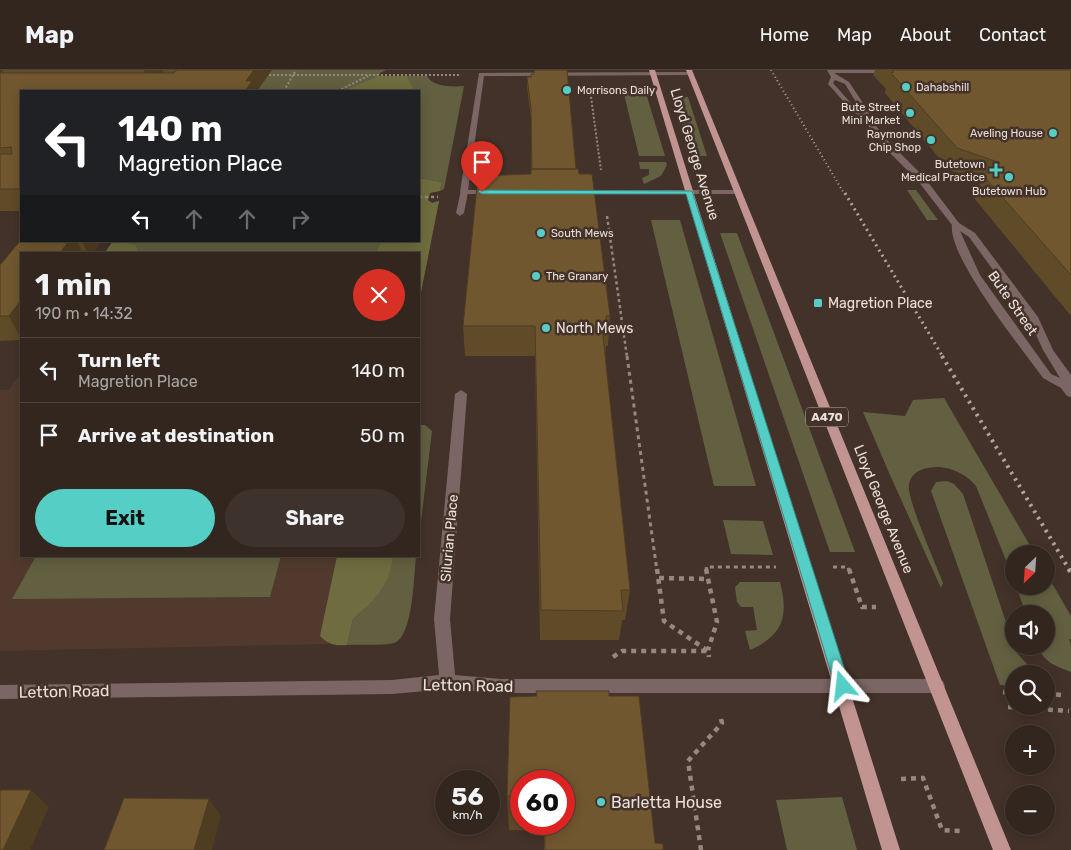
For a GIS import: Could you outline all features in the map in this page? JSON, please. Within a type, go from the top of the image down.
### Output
[{"type":"main road","name":"Lloyd George Avenue","points":[[653,72],[843,686],[891,850]]},
{"type":"main road","name":"Lloyd George Avenue","points":[[690,72],[1002,850]]},
{"type":"street","points":[[460,213],[481,72],[690,72]]},
{"type":"street","points":[[831,73],[901,72]]},
{"type":"street","name":"Bute Street","points":[[864,116],[866,112],[847,83],[831,73],[830,83],[855,111],[864,116],[886,144],[921,179],[956,225],[972,236],[1034,319],[1048,350],[1066,376],[1068,389]]},
{"type":"street","points":[[464,192],[502,192]]},
{"type":"street","points":[[568,192],[738,192]]},
{"type":"street","name":"Bute Street","points":[[956,225],[954,234],[975,275],[1046,376],[1068,389]]},
{"type":"street","name":"Silurian Place","points":[[448,682],[442,619],[461,394]]},
{"type":"street","name":"Letton Road","points":[[0,692],[392,687],[448,682],[501,686],[937,686]]},
{"type":"path","points":[[285,90],[296,70]]},
{"type":"path","points":[[340,90],[370,74]]},
{"type":"path","points":[[258,75],[462,75]]},
{"type":"path","points":[[591,97],[600,162]]},
{"type":"path","points":[[420,197],[447,197]]},
{"type":"path","points":[[607,215],[664,621],[708,651]]},
{"type":"path","points":[[708,651],[717,622],[706,567],[780,567]]},
{"type":"path","points":[[830,567],[848,567],[862,607],[879,607]]},
{"type":"path","points":[[659,578],[708,579]]},
{"type":"path","points":[[622,650],[708,651]]},
{"type":"path","points":[[1055,694],[1064,695]]},
{"type":"path","points":[[701,850],[688,761],[722,722],[719,710]]},
{"type":"path","points":[[1055,710],[1069,711]]},
{"type":"path","points":[[901,779],[923,778],[942,830],[962,831]]},
{"type":"shaded area","points":[[242,70],[386,70],[380,73],[374,90],[205,90]]},
{"type":"shaded area","points":[[379,76],[407,76],[414,90],[346,90]]},
{"type":"shaded area","points":[[404,76],[427,76],[438,84],[464,86],[444,189],[440,191],[442,182],[420,178],[420,90],[413,90]]},
{"type":"shaded area","points":[[623,90],[645,90],[665,156],[639,156]]},
{"type":"shaded area","points":[[688,97],[707,156],[693,156],[673,98]]},
{"type":"shaded area","points":[[639,162],[666,162],[667,165],[661,176],[644,184],[642,178],[649,175],[649,169],[640,169]]},
{"type":"shaded area","points":[[420,178],[442,182],[440,191],[430,193],[428,200],[432,203],[439,201],[420,297],[420,252],[376,252],[381,242],[420,242]]},
{"type":"shaded area","points":[[420,188],[430,192],[428,201],[432,203],[439,201],[420,297],[420,252],[105,252],[112,242],[420,242]]},
{"type":"shaded area","points":[[907,190],[916,190],[938,220],[927,220]]},
{"type":"shaded area","points":[[651,220],[680,220],[756,486],[714,486]]},
{"type":"shaded area","points":[[720,233],[737,233],[855,552],[830,552]]},
{"type":"shaded area","points":[[112,242],[119,242],[136,245],[138,252],[105,252]]},
{"type":"shaded area","points":[[20,374],[20,557],[347,557],[328,644],[0,651],[0,390],[9,390]]},
{"type":"shaded area","points":[[944,398],[1030,545],[1005,545],[1005,558],[976,486],[964,475],[944,468],[934,467],[920,470],[910,480],[909,492],[943,583],[941,588],[863,412],[905,416],[913,400]]},
{"type":"shaded area","points":[[420,425],[425,425],[432,431],[420,530]]},
{"type":"shaded area","points":[[947,481],[954,484],[963,494],[1005,619],[1005,655],[1019,655],[1028,665],[1005,665],[1005,685],[1000,685],[931,491],[936,482]]},
{"type":"shaded area","points":[[723,520],[763,521],[773,555],[731,554]]},
{"type":"shaded area","points":[[35,557],[281,557],[270,597],[12,599]]},
{"type":"shaded area","points":[[337,557],[393,557],[389,575],[380,592],[353,619],[347,645],[332,644],[320,636]]},
{"type":"shaded area","points":[[393,557],[416,557],[409,618],[405,630],[400,639],[394,643],[347,645],[353,619],[367,607],[379,591]]},
{"type":"shaded area","points":[[740,582],[780,582],[783,594],[784,605],[781,624],[770,638],[750,650],[745,631],[757,630],[753,607],[741,607],[737,602],[735,587]]},
{"type":"shaded area","points":[[1055,588],[1071,616],[1071,639],[1069,639],[1071,645],[1071,672],[1051,663],[1043,655],[1055,655],[1055,605],[1023,605],[1019,595],[1055,595]]},
{"type":"shaded area","points":[[842,797],[857,850],[787,850],[776,800]]},
{"type":"building","points":[[177,70],[254,70],[246,81],[252,81],[246,90],[20,90],[20,189],[0,189],[0,154],[12,154],[11,147],[0,148],[0,73],[174,73]]},
{"type":"building","points":[[534,70],[567,70],[576,169],[532,169],[531,108],[527,77],[531,77],[531,74],[534,74]]},
{"type":"building","points":[[892,70],[1071,70],[1071,275],[983,175],[998,162],[957,148],[891,73],[894,72]]},
{"type":"building","points":[[531,169],[578,169],[579,174],[592,174],[610,316],[606,316],[607,326],[602,326],[630,590],[621,590],[623,611],[541,610],[535,326],[463,326],[478,176],[531,174]]},
{"type":"building","points":[[20,241],[68,242],[61,252],[20,252],[20,301],[9,316],[0,316],[0,265]]},
{"type":"building","name":"Barletta House","points":[[536,691],[609,691],[609,696],[639,696],[655,843],[663,844],[663,850],[545,850],[545,835],[575,835],[575,770],[510,770],[510,796],[507,796],[510,697],[537,696]]},
{"type":"building","points":[[0,790],[31,790],[3,850],[0,850]]},
{"type":"building","points":[[124,798],[209,799],[194,850],[104,850]]},
{"type":"railway","points":[[771,70],[845,195]]},
{"type":"railway","points":[[845,193],[943,357]]},
{"type":"railway","points":[[942,356],[1070,571]]},
{"type":"place","name":"Dahabshill","points":[[906,87]]},
{"type":"place","name":"Morrisons Daily","points":[[567,90]]},
{"type":"place","name":"Bute Street Mini Market","points":[[910,113]]},
{"type":"place","name":"Aveling House","points":[[1053,133]]},
{"type":"place","name":"Raymonds Chip Shop","points":[[931,140]]},
{"type":"place","name":"Butetown Medical Practice","points":[[996,170]]},
{"type":"place","name":"Butetown Hub","points":[[1009,177]]},
{"type":"place","name":"South Mews","points":[[541,233]]},
{"type":"place","name":"The Granary","points":[[536,276]]},
{"type":"place","name":"Magretion Place","points":[[818,303]]},
{"type":"place","name":"North Mews","points":[[546,328]]},
{"type":"place","name":"Barletta House","points":[[601,802]]},
{"type":"route","points":[[482,192],[689,192],[843,686]]}]
